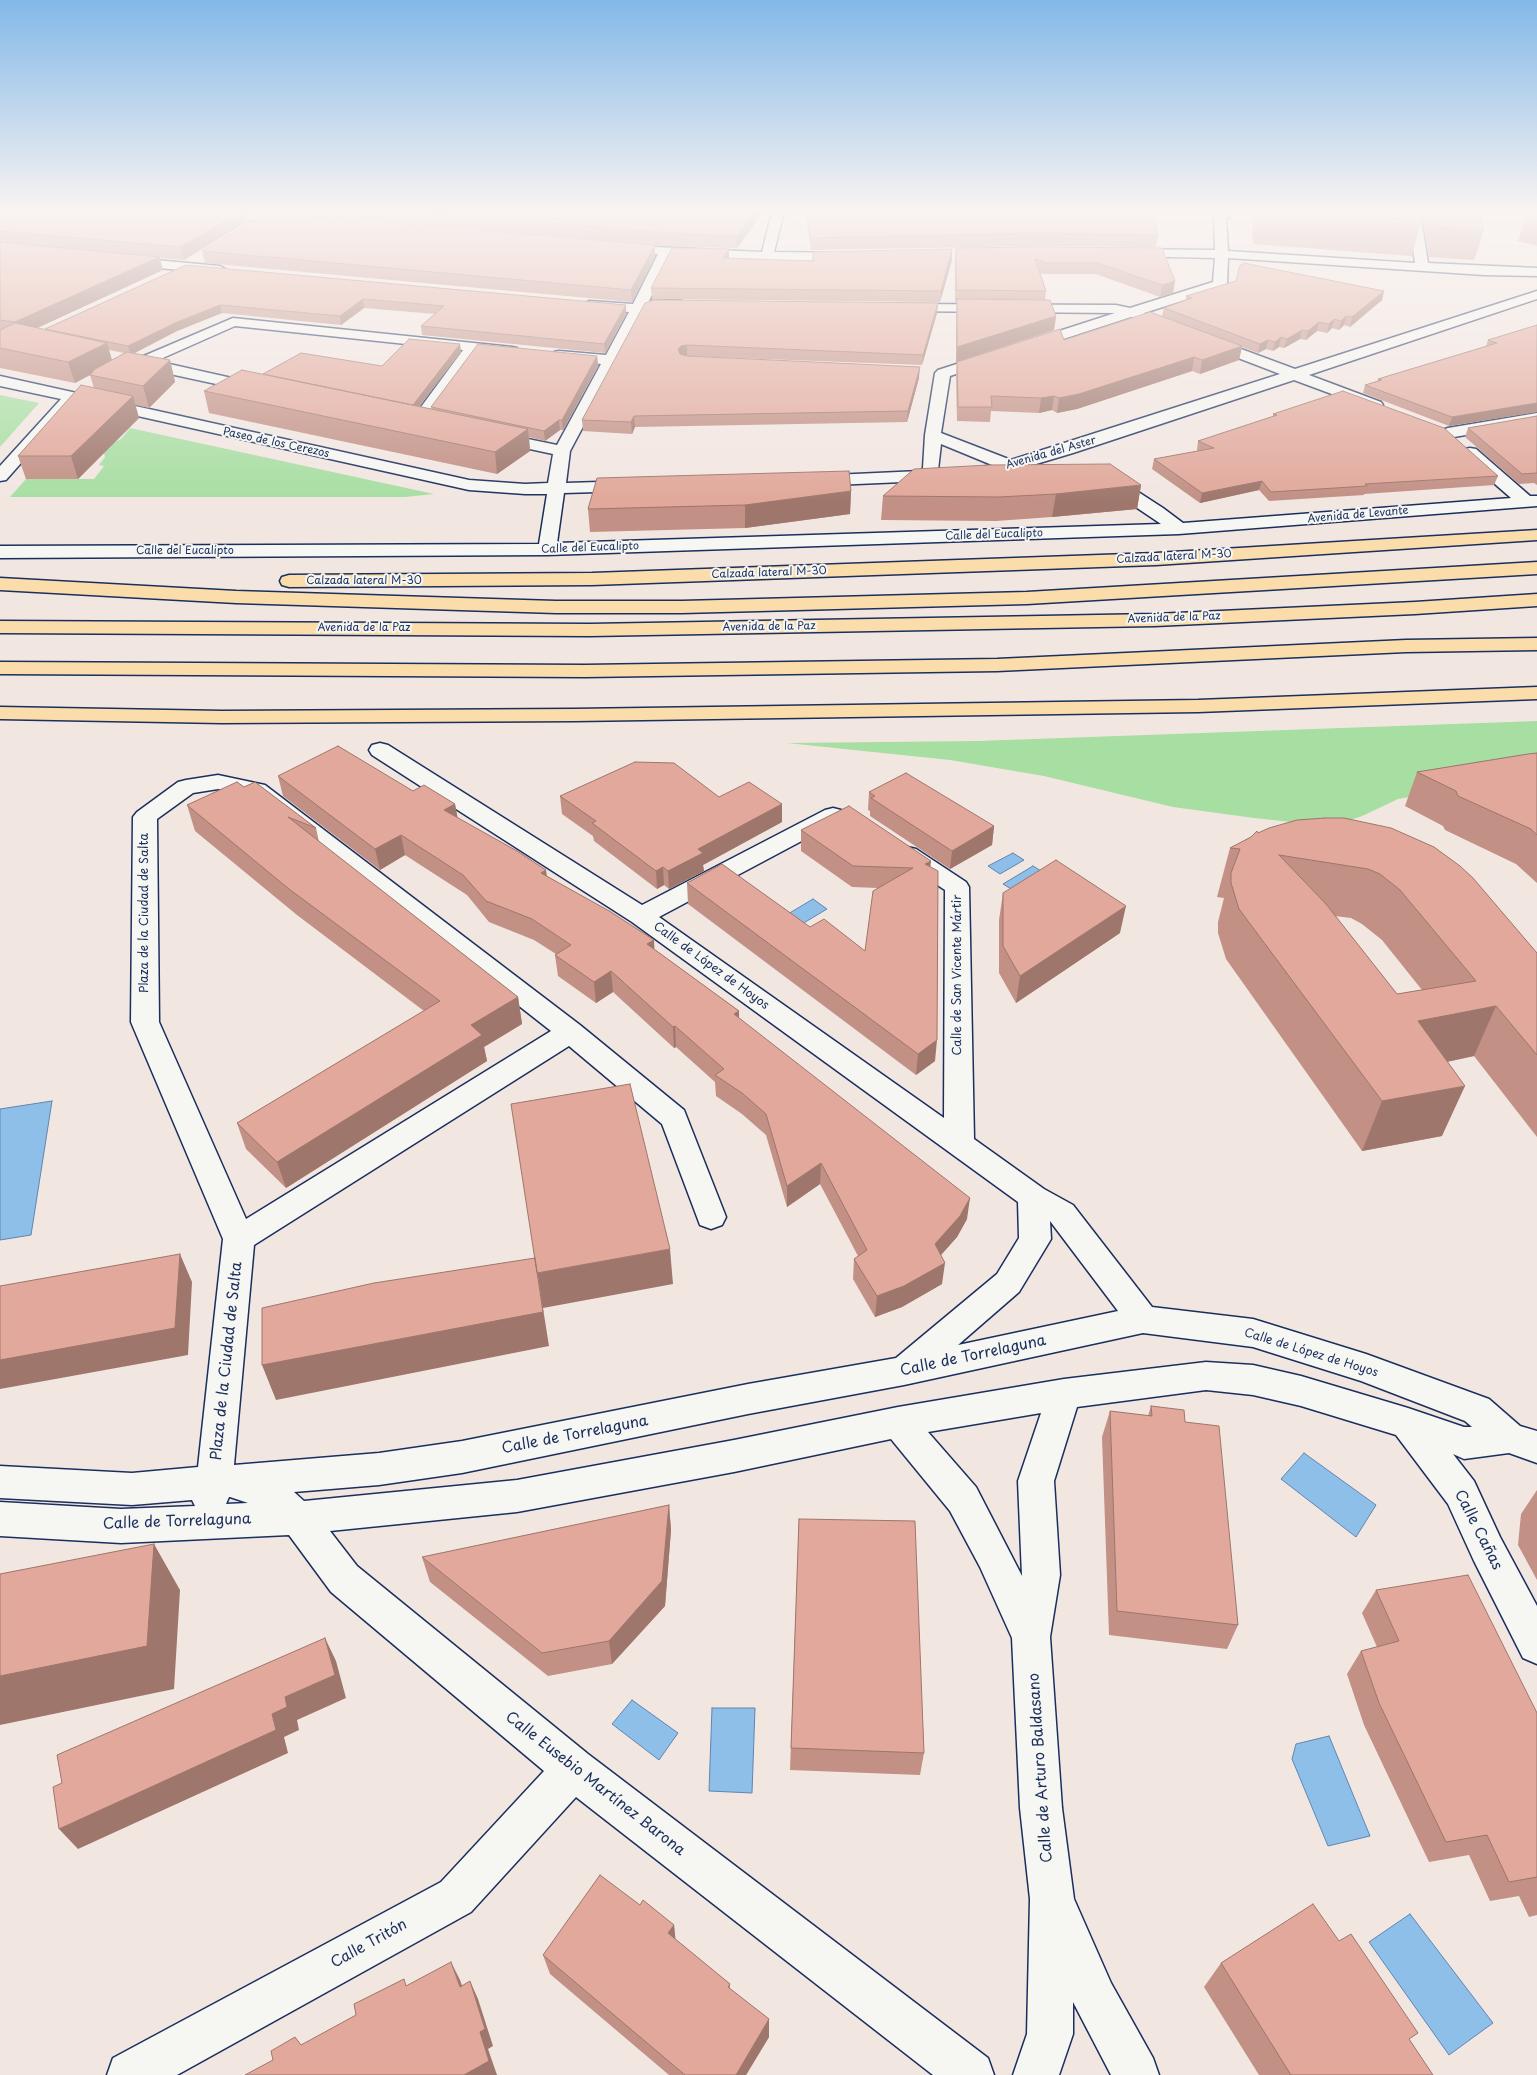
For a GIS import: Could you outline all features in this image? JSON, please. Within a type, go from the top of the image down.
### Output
[{"type":"highway","name":"Calzada lateral M-30","points":[[0,584],[592,579],[1156,559],[1537,535]]},
{"type":"highway","points":[[191,627],[369,618],[582,613],[682,607],[1027,598],[1537,568]]},
{"type":"highway","points":[[0,584],[245,598],[556,606],[682,607]]},
{"type":"highway","name":"Avenida de la Paz","points":[[0,627],[590,630],[1145,620],[1415,608],[1537,600]]},
{"type":"highway","points":[[1406,646],[1537,634]]},
{"type":"highway","points":[[0,668],[585,671],[997,666],[1406,646],[1537,644]]},
{"type":"highway","points":[[0,713],[222,717],[574,715],[1198,706],[1537,694]]},
{"type":"street","points":[[547,549],[562,451],[638,309]]},
{"type":"street","points":[[1097,309],[1116,309],[1132,313],[1386,409]]},
{"type":"street","points":[[925,477],[931,468],[938,373],[1145,309]]},
{"type":"street","name":"Avenida del Aster","points":[[792,481],[972,474],[1010,466],[1080,459],[1294,374],[1496,309]]},
{"type":"street","points":[[104,380],[139,362],[233,322],[522,352]]},
{"type":"street","points":[[418,422],[473,347]]},
{"type":"street","points":[[542,354],[610,360]]},
{"type":"street","points":[[111,357],[274,391]]},
{"type":"street","name":"Paseo de los Cerezos","points":[[0,381],[469,486],[555,488]]},
{"type":"street","points":[[0,476],[70,398],[90,387]]},
{"type":"street","points":[[399,418],[437,426]]},
{"type":"street","points":[[1448,433],[1537,418]]},
{"type":"street","points":[[1430,426],[1448,433],[1531,501]]},
{"type":"street","points":[[475,434],[562,451]]},
{"type":"street","points":[[933,435],[1010,466]]},
{"type":"street","points":[[1080,459],[1179,529]]},
{"type":"street","points":[[555,488],[647,486]]},
{"type":"street","name":"Avenida de Levante","points":[[1179,529],[1531,501]]},
{"type":"street","name":"Calle del Eucalipto","points":[[0,552],[547,549],[1179,529]]},
{"type":"street","name":"Calle de López de Hoyos","points":[[380,750],[640,916],[1033,1197],[1062,1213],[1143,1319],[1253,1333],[1366,1368],[1477,1410],[1523,1442]]},
{"type":"street","name":"Plaza de la Ciudad de Salta","points":[[204,1522],[223,1483],[239,1239],[145,1022],[145,817],[186,787],[218,782],[257,790],[570,1032],[674,1118],[711,1217]]},
{"type":"street","points":[[640,916],[849,815]]},
{"type":"street","name":"Calle de San Vicente Mártir","points":[[886,841],[957,887],[959,1143]]},
{"type":"street","points":[[239,1239],[570,1032]]},
{"type":"street","points":[[904,1371],[1008,1283],[1035,1239],[1033,1197]]},
{"type":"street","name":"Calle de Torrelaguna","points":[[0,1482],[132,1489],[379,1469],[462,1458],[748,1400],[904,1371],[1143,1319]]},
{"type":"street","name":"Calle de López de Hoyos","points":[[1064,1394],[1206,1376],[1253,1380],[1301,1391],[1408,1423],[1464,1443],[1523,1442]]},
{"type":"street","name":"Calle de Torrelaguna","points":[[0,1519],[121,1526],[298,1518],[517,1496],[734,1456],[898,1422],[1064,1394]]},
{"type":"street","name":"Calle de Arturo Baldasano","points":[[1036,2075],[1050,2034],[1052,1899],[1041,1808],[1031,1637],[1041,1575],[1036,1481],[1064,1394]]},
{"type":"street","name":"Calle de Arturo Baldasano","points":[[898,1422],[963,1499],[993,1555],[1031,1637]]},
{"type":"street","name":"Calle Cañas","points":[[1408,1423],[1461,1492],[1487,1549],[1537,1644]]},
{"type":"street","name":"Calle Eusebio Martínez Barona","points":[[223,1483],[270,1494],[298,1518],[344,1579],[572,1769],[971,2075]]},
{"type":"street","name":"Calle Tritón","points":[[130,2075],[456,1897],[547,1800],[572,1769]]},
{"type":"street","name":"Calle de Arturo Baldasano","points":[[1052,1899],[1095,1999],[1136,2075]]},
{"type":"green space","points":[[0,395],[39,403],[0,447]]},
{"type":"green space","points":[[130,428],[434,494],[405,497],[10,497],[26,479],[94,479],[104,466],[99,465],[105,457],[104,453],[109,445],[121,439]]},
{"type":"green space","points":[[1537,721],[1537,775],[1398,799],[1360,817],[1328,826],[1173,807],[1044,776],[950,760],[787,743],[978,741]]},
{"type":"water","points":[[1013,853],[1024,860],[1000,874],[988,866]]},
{"type":"water","points":[[1033,866],[1051,877],[1021,895],[1003,884]]},
{"type":"water","points":[[813,899],[827,909],[797,927],[783,917]]},
{"type":"water","points":[[52,1101],[31,1235],[0,1240],[0,1109]]},
{"type":"water","points":[[1304,1453],[1376,1505],[1356,1537],[1281,1479]]},
{"type":"water","points":[[632,1700],[678,1733],[659,1760],[612,1724]]},
{"type":"water","points":[[712,1708],[755,1708],[752,1793],[709,1791]]},
{"type":"water","points":[[1329,1736],[1370,1836],[1328,1846],[1292,1759],[1296,1744]]},
{"type":"water","points":[[1410,1914],[1493,2023],[1449,2055],[1369,1942]]},
{"type":"building","points":[[0,309],[44,309],[15,322],[0,320]]},
{"type":"building","points":[[89,309],[210,309],[175,323],[128,346],[45,329]]},
{"type":"building","points":[[262,309],[350,309],[340,316]]},
{"type":"building","points":[[441,309],[624,309],[604,344],[421,326]]},
{"type":"building","points":[[642,309],[936,309],[923,355],[687,345],[681,346],[678,349],[680,354],[687,356],[920,367],[908,411],[634,416],[631,422],[582,420]]},
{"type":"building","points":[[957,309],[1053,309],[1056,316],[957,347]]},
{"type":"building","points":[[1166,309],[1362,309],[1352,317],[1346,316],[1341,321],[1334,319],[1329,324],[1319,322],[1308,331],[1302,330],[1287,339],[1281,337],[1275,342],[1268,340],[1260,344]]},
{"type":"building","points":[[1150,312],[1242,346],[1202,360],[1194,357],[1079,394],[1059,398],[1054,396],[1041,398],[991,396],[992,407],[958,407],[957,362],[1060,329],[1064,340]]},
{"type":"building","points":[[15,323],[107,343],[68,362],[0,348],[0,330]]},
{"type":"building","points":[[1537,325],[1537,403],[1452,417],[1365,385],[1382,380],[1378,379],[1497,343],[1488,340]]},
{"type":"building","points":[[409,339],[460,344],[413,405],[263,374],[301,353],[382,366]]},
{"type":"building","points":[[478,344],[597,356],[562,420],[559,420],[544,431],[431,407]]},
{"type":"building","points":[[127,352],[170,360],[143,386],[90,375],[95,369]]},
{"type":"building","points":[[242,370],[528,429],[495,452],[204,391]]},
{"type":"building","points":[[81,385],[133,396],[71,456],[18,456]]},
{"type":"building","points":[[1343,391],[1444,428],[1498,476],[1271,492],[1262,481],[1202,493],[1154,459],[1214,448],[1198,441]]},
{"type":"building","points":[[1537,416],[1537,473],[1522,474],[1468,428]]},
{"type":"building","points":[[1110,464],[1141,485],[1056,494],[999,497],[883,496],[914,469],[989,465]]},
{"type":"building","points":[[849,471],[851,491],[745,505],[588,509],[597,478]]},
{"type":"building","points":[[338,746],[413,791],[424,785],[455,804],[444,810],[517,851],[546,870],[541,873],[611,912],[654,940],[647,944],[739,1011],[734,1014],[970,1198],[960,1216],[935,1244],[945,1263],[904,1286],[877,1296],[854,1259],[867,1250],[821,1163],[787,1186],[766,1114],[742,1093],[715,1075],[724,1069],[675,1026],[673,1027],[611,971],[594,982],[555,955],[571,945],[532,919],[486,901],[463,875],[401,835],[375,849],[278,776]]},
{"type":"building","points":[[1537,753],[1537,835],[1531,829],[1458,796],[1456,791],[1417,772],[1528,754]]},
{"type":"building","points":[[635,762],[674,763],[719,797],[749,782],[782,804],[698,849],[703,853],[668,871],[663,867],[656,871],[592,823],[596,821],[560,796]]},
{"type":"building","points":[[906,773],[994,826],[952,851],[871,798],[875,796],[869,792]]},
{"type":"building","points":[[237,782],[244,787],[255,782],[316,828],[288,817],[518,997],[471,1025],[482,1035],[277,1162],[237,1123],[440,1001],[289,889],[187,805]]},
{"type":"building","points":[[849,806],[931,861],[925,864],[938,871],[937,1040],[918,1054],[687,883],[722,864],[810,927],[824,919],[865,951],[873,891],[913,868],[853,866],[801,830]]},
{"type":"building","points":[[1344,818],[1391,828],[1434,847],[1473,878],[1537,953],[1537,1055],[1496,1006],[1418,1021],[1465,1086],[1382,1101],[1239,909],[1231,883],[1231,873],[1240,849],[1230,848],[1251,837],[1257,831],[1258,833],[1297,820]],"holes":[[[1279,855],[1368,869],[1380,874],[1400,890],[1476,981],[1397,994],[1326,904]]]},
{"type":"building","points":[[1056,860],[1126,906],[1020,976],[1003,946],[1003,893]]},
{"type":"building","points":[[630,1084],[670,1249],[537,1273],[511,1104]]},
{"type":"building","points":[[180,1254],[175,1328],[0,1360],[0,1286]]},
{"type":"building","points":[[535,1258],[543,1312],[262,1365],[262,1308],[374,1283]]},
{"type":"building","points":[[1151,1406],[1184,1410],[1185,1422],[1219,1426],[1238,1625],[1117,1611],[1110,1411],[1152,1416]]},
{"type":"building","points":[[669,1505],[662,1581],[609,1641],[542,1653],[422,1557]]},
{"type":"building","points":[[799,1519],[915,1521],[924,1753],[791,1748]]},
{"type":"building","points":[[154,1544],[147,1646],[0,1676],[0,1574]]},
{"type":"building","points":[[1468,1575],[1537,1713],[1537,1877],[1509,1882],[1487,1835],[1446,1842],[1379,1703],[1361,1651],[1399,1641],[1376,1590]]},
{"type":"building","points":[[325,1638],[335,1675],[285,1697],[287,1707],[272,1714],[276,1730],[59,1829],[53,1787],[62,1783],[57,1755]]},
{"type":"building","points":[[600,1875],[640,1905],[643,1900],[674,1925],[668,1933],[730,1984],[728,1987],[769,2019],[736,2075],[685,2075],[543,1955]]},
{"type":"building","points":[[1313,1904],[1339,1941],[1351,1934],[1418,2033],[1409,2039],[1433,2075],[1291,2075],[1221,1963]]},
{"type":"building","points":[[451,1962],[460,1987],[470,1981],[485,2029],[480,2032],[489,2061],[464,2075],[245,2075],[273,2060],[271,2051],[295,2037],[301,2045],[356,2015],[354,2004],[404,1979],[406,1986]]}]
